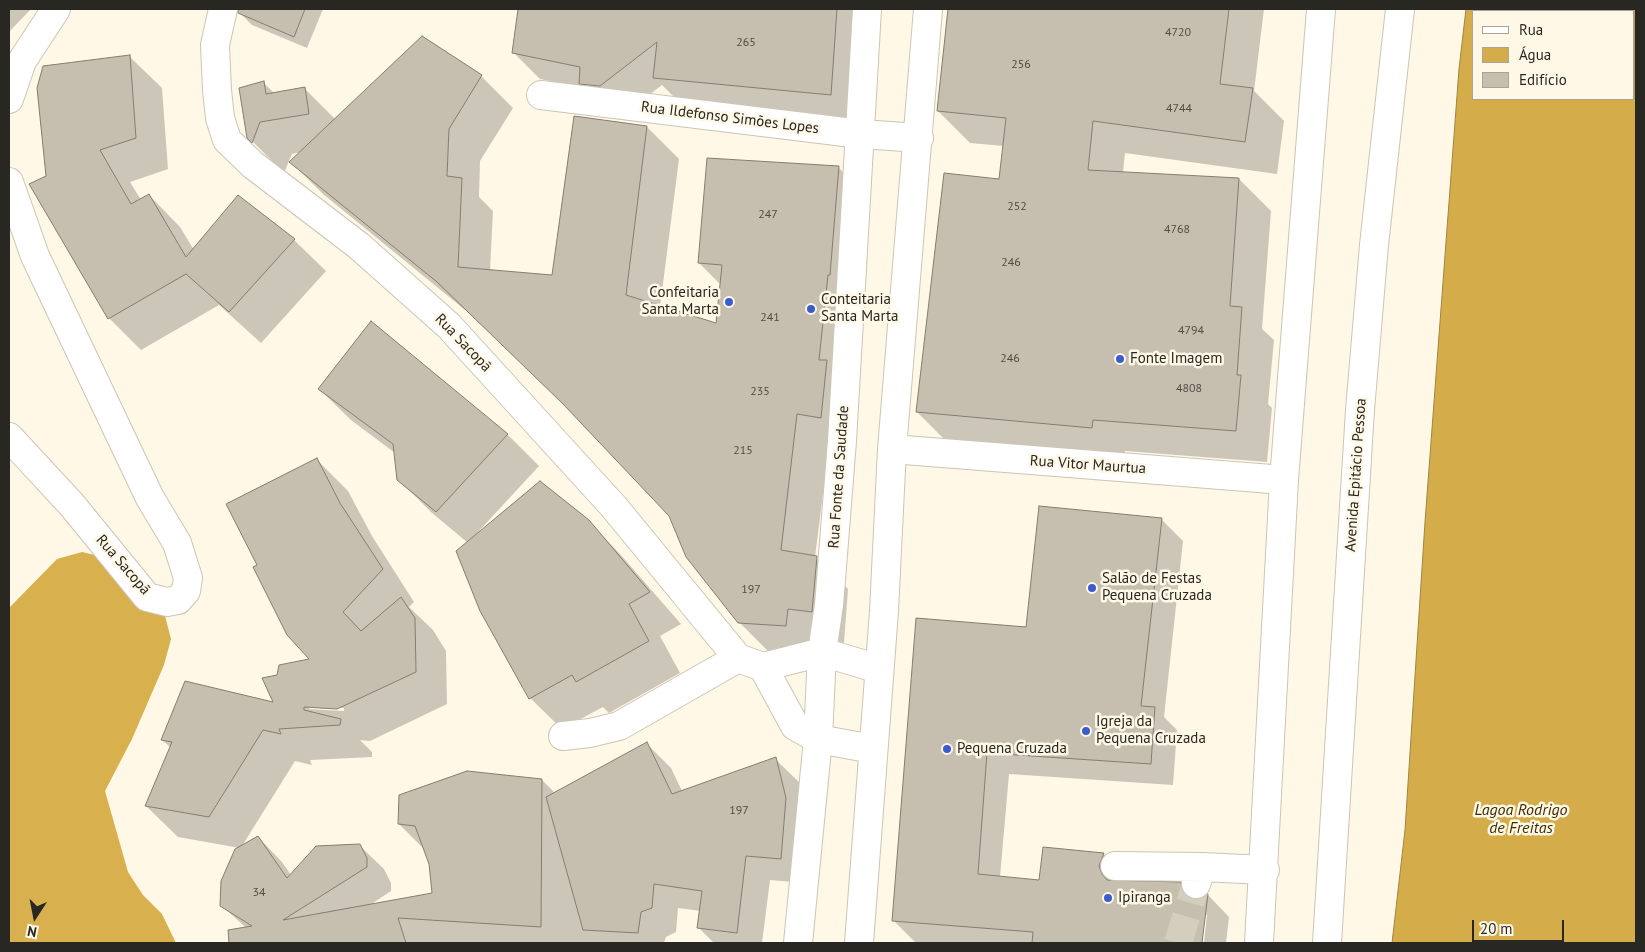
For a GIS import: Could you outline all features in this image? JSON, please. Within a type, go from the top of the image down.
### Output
[{"type":"main road","points":[[9,99],[22,61],[56,9]]},
{"type":"main road","name":"Rua Sacopã","points":[[223,9],[215,45],[220,118],[227,140],[253,165],[360,246],[449,326],[614,507],[750,662],[795,726],[818,739],[873,749]]},
{"type":"main road","name":"Rua Fonte da Saudade","points":[[798,943],[818,739],[822,652],[829,606],[842,441],[867,9]]},
{"type":"main road","points":[[859,943],[879,668],[892,449],[919,138],[928,9]]},
{"type":"main road","points":[[1259,943],[1265,870],[1284,480],[1292,403],[1321,9]]},
{"type":"main road","name":"Avenida Epitácio Pessoa","points":[[1327,943],[1361,400],[1374,245],[1400,9]]},
{"type":"main road","name":"Rua Ildefonso Simões Lopes","points":[[541,95],[861,134],[919,138]]},
{"type":"main road","name":"Rua Sacopã","points":[[9,182],[35,256],[150,498],[176,543],[188,578],[186,591],[178,600],[167,602],[147,597],[72,505],[9,437]]},
{"type":"main road","name":"Rua Vitor Maurtua","points":[[892,449],[1284,480]]},
{"type":"main road","points":[[563,736],[590,733],[619,726],[750,662],[822,652],[879,668]]},
{"type":"main road","points":[[1115,866],[1199,876],[1265,870]]},
{"type":"shaded area","points":[[82,552],[108,558],[164,612],[171,639],[164,665],[132,739],[105,791],[128,872],[143,895],[162,914],[176,943],[9,943],[9,608],[57,559]]},
{"type":"water","name":"Lagoa Rodrigo de Freitas","points":[[1466,9],[1636,9],[1636,943],[1392,943],[1405,830],[1425,522],[1459,69]]},
{"type":"building","points":[[238,9],[305,9],[294,37],[238,13]]},
{"type":"building","points":[[518,9],[837,9],[831,95],[653,78],[657,42],[600,86],[579,84],[580,67],[512,53]]},
{"type":"building","points":[[948,9],[1229,9],[1220,84],[1253,88],[1245,142],[1093,121],[1088,170],[1239,178],[1230,306],[1242,307],[1237,375],[1241,375],[1236,431],[1093,420],[1092,428],[916,412],[944,173],[999,179],[1006,118],[937,111]]},
{"type":"building","points":[[422,36],[482,75],[449,129],[447,176],[462,178],[458,267],[552,275],[574,116],[647,126],[626,295],[716,323],[722,265],[698,263],[707,158],[839,166],[830,275],[828,275],[819,360],[827,360],[821,418],[797,414],[781,550],[817,556],[812,612],[788,609],[786,626],[738,623],[686,557],[669,516],[563,404],[437,282],[289,162]]},
{"type":"building","points":[[130,55],[136,138],[100,150],[131,204],[149,194],[186,257],[238,195],[295,239],[229,312],[186,274],[108,319],[29,184],[46,176],[37,88],[43,66]]},
{"type":"building","points":[[264,81],[266,94],[305,87],[309,114],[260,122],[252,143],[247,138],[239,88]]},
{"type":"building","points":[[371,321],[508,434],[436,512],[397,480],[393,444],[318,389]]},
{"type":"building","points":[[317,458],[340,503],[383,569],[343,612],[361,631],[401,597],[415,618],[416,672],[337,709],[304,707],[304,710],[341,719],[340,725],[279,729],[281,734],[263,730],[209,817],[145,806],[172,742],[161,740],[185,681],[273,702],[262,678],[277,675],[279,665],[309,659],[287,635],[253,567],[257,565],[226,504]]},
{"type":"building","points":[[540,481],[589,520],[650,592],[629,604],[649,641],[576,682],[572,675],[529,699],[480,611],[456,551]]},
{"type":"building","points":[[1039,506],[1162,518],[1141,706],[1155,707],[1151,764],[987,753],[978,874],[1039,880],[1043,847],[1104,853],[1099,866],[1107,880],[1181,882],[1184,894],[1191,899],[1199,899],[1208,894],[1202,943],[1032,943],[1033,932],[892,921],[916,618],[1026,627]]},
{"type":"building","points":[[647,742],[672,794],[776,757],[786,798],[781,859],[746,856],[737,933],[697,928],[702,891],[654,884],[652,908],[641,912],[638,933],[583,930],[546,797]]},
{"type":"building","points":[[467,771],[542,779],[541,927],[398,918],[406,943],[229,943],[228,930],[252,926],[220,906],[221,881],[235,849],[258,836],[287,878],[316,846],[360,844],[367,858],[367,867],[283,920],[432,893],[429,864],[415,826],[398,824],[399,795]]},
{"type":"tunnel","points":[[1178,943],[1196,884]]},
{"type":"place","name":"Confeitaria Santa Marta","points":[[729,302]]},
{"type":"place","name":"Conteitaria Santa Marta","points":[[811,309]]},
{"type":"place","name":"Fonte Imagem","points":[[1120,359]]},
{"type":"place","name":"Salão de Festas Pequena Cruzada","points":[[1092,588]]},
{"type":"place","name":"Igreja da Pequena Cruzada","points":[[1086,731]]},
{"type":"place","name":"Pequena Cruzada","points":[[947,749]]},
{"type":"place","name":"Ipiranga","points":[[1108,898]]}]
